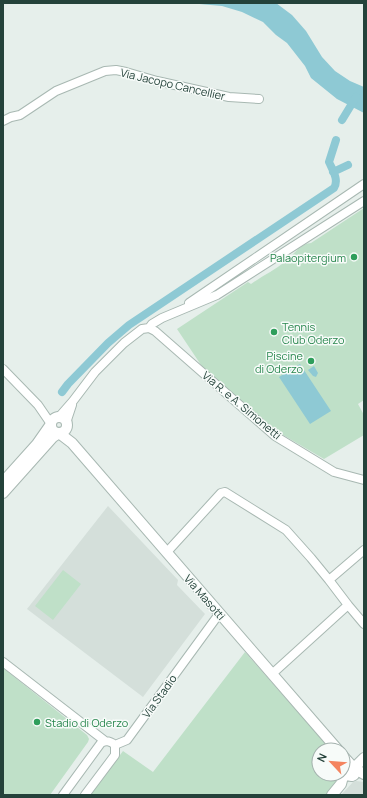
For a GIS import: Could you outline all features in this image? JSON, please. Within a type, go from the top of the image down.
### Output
[{"type":"street","name":"Via Jacopo Cancellier","points":[[3,121],[20,115],[56,91],[105,71],[126,72],[230,97],[259,99]]},
{"type":"street","points":[[176,312],[364,184]]},
{"type":"street","points":[[3,493],[48,442],[74,401],[95,372],[124,343],[142,329],[149,328],[157,320],[220,293],[288,254],[364,201]]},
{"type":"street","points":[[280,240],[288,254]]},
{"type":"street","points":[[218,283],[217,287],[220,293]]},
{"type":"street","name":"Via R. e A. Simonetti","points":[[149,328],[275,436],[334,472],[364,480]]},
{"type":"street","name":"Via Masotti","points":[[3,368],[38,405],[60,423],[72,443],[331,742]]},
{"type":"street","points":[[3,482],[37,444],[60,423]]},
{"type":"street","points":[[167,552],[221,494],[225,492],[286,530],[364,624]]},
{"type":"street","points":[[329,580],[364,550]]},
{"type":"street","points":[[272,674],[348,605]]},
{"type":"street","name":"Via Stadio","points":[[115,745],[127,740],[219,614]]},
{"type":"street","points":[[3,662],[105,741],[111,742],[115,745],[115,755],[85,795]]},
{"type":"street","points":[[63,795],[101,744],[105,741]]},
{"type":"street","points":[[351,769],[357,767],[364,758]]},
{"type":"street","points":[[351,771],[364,774]]},
{"type":"street","points":[[351,771],[364,778]]},
{"type":"street","points":[[334,792],[341,782]]},
{"type":"shaded area","points":[[108,506],[178,580],[177,585],[205,614],[143,697],[27,609]]},
{"type":"shaded area","points":[[353,782],[364,782],[364,795],[341,795]]},
{"type":"green space","points":[[364,208],[364,400],[358,404],[364,415],[364,435],[324,459],[278,432],[250,412],[205,371],[177,329],[248,282],[251,284],[289,259],[303,245],[311,243]]},
{"type":"green space","points":[[63,570],[81,584],[53,620],[35,606]]},
{"type":"green space","points":[[245,652],[324,742],[311,742],[311,782],[336,782],[326,795],[90,795],[123,751],[153,772]]},
{"type":"green space","name":"Stadio di Oderzo","points":[[3,668],[87,735],[89,739],[50,795],[3,795]]},
{"type":"water","points":[[188,3],[276,3],[292,15],[306,31],[322,57],[335,71],[350,81],[364,87],[364,113],[337,99],[311,78],[305,66],[287,43],[276,35],[263,22],[242,12],[222,6]]},
{"type":"water","points":[[300,364],[331,411],[310,424],[279,377]]},
{"type":"water","points":[[314,366],[318,373],[316,377],[313,376],[308,370]]},
{"type":"waterway","points":[[342,120],[356,97]]},
{"type":"waterway","points":[[62,392],[108,343],[129,325],[334,188],[336,179],[329,162],[336,140]]},
{"type":"waterway","points":[[333,172],[348,165]]},
{"type":"place","name":"Palaopitergium","points":[[354,257]]},
{"type":"place","name":"Tennis Club Oderzo","points":[[274,332]]},
{"type":"place","name":"Piscine di Oderzo","points":[[311,361]]},
{"type":"place","name":"Stadio di Oderzo","points":[[37,722]]}]
